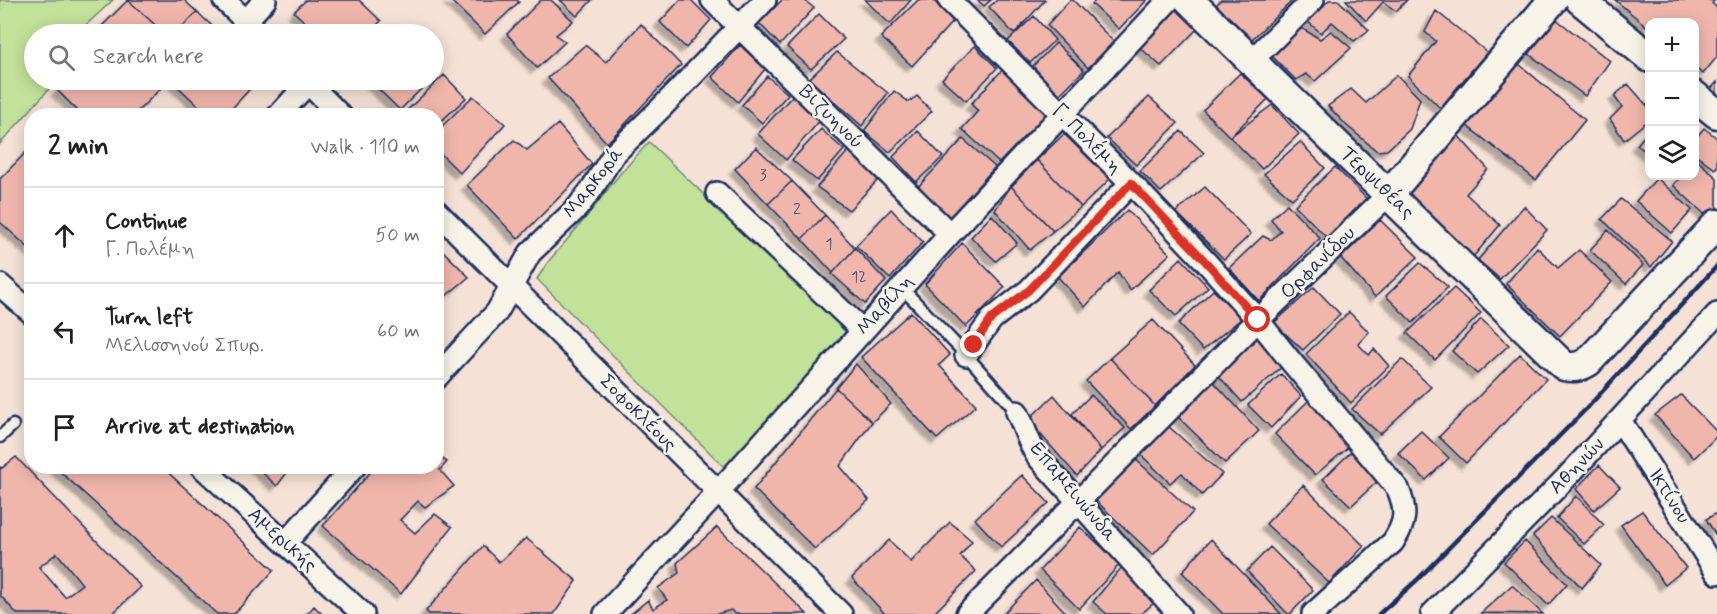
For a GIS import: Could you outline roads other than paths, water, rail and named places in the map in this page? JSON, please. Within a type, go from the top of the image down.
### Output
[{"type":"street","points":[[224,0],[248,24]]},
{"type":"street","points":[[254,24],[265,0]]},
{"type":"street","name":"Βιζυηνού","points":[[712,0],[950,234]]},
{"type":"street","name":"Μαρκορά","points":[[444,369],[497,312],[530,253],[577,208],[614,154],[662,108],[765,0]]},
{"type":"street","name":"Γ. Πολέμη","points":[[949,0],[1206,262],[1258,320],[1398,489],[1404,503],[1405,514],[1402,528],[1393,542],[1313,614]]},
{"type":"street","name":"Μαβίλη","points":[[605,614],[718,492],[901,287],[1169,0]]},
{"type":"street","name":"Τερψιθέας","points":[[1189,0],[1564,366],[1581,367],[1588,362],[1717,224]]},
{"type":"street","points":[[1251,61],[1313,0]]},
{"type":"street","name":"Ορφανίδου","points":[[967,614],[1258,320],[1389,194],[1553,0]]},
{"type":"street","points":[[1580,0],[1645,54]]},
{"type":"street","points":[[285,108],[300,90]]},
{"type":"street","points":[[316,90],[333,108]]},
{"type":"street","points":[[1699,98],[1717,114]]},
{"type":"street","points":[[966,355],[992,318],[1029,290],[1131,183]]},
{"type":"street","points":[[717,193],[862,330]]},
{"type":"street","name":"Σοφοκλέους","points":[[444,219],[841,614]]},
{"type":"street","points":[[0,285],[24,306]]},
{"type":"street","name":"Αθηνών","points":[[1440,611],[1717,314]]},
{"type":"street","name":"Επαμεινώνδα","points":[[1017,412],[1031,448],[1179,614]]},
{"type":"street","name":"Ικτίνου","points":[[1620,420],[1717,573]]},
{"type":"street","name":"Αμερικής","points":[[210,474],[363,614]]},
{"type":"street","points":[[285,543],[348,474]]},
{"type":"lane","name":"Επαμεινώνδα","points":[[901,287],[1017,412]]},
{"type":"lane","points":[[0,437],[13,425]]},
{"type":"railway","points":[[1379,614],[1417,580],[1588,407],[1717,266]]}]
